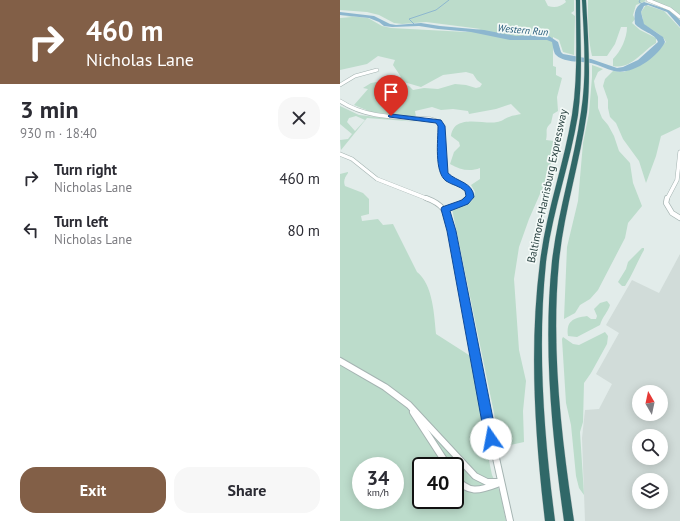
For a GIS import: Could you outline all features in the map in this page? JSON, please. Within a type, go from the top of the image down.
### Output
[{"type":"highway","name":"Baltimore-Harrisburg Expressway","points":[[550,521],[539,389],[538,335],[541,284],[551,221],[575,114],[578,86],[578,0]]},
{"type":"highway","name":"Baltimore-Harrisburg Expressway","points":[[569,521],[556,410],[553,362],[553,311],[558,246],[582,127],[586,95],[584,0]]},
{"type":"street","points":[[648,0],[670,9],[680,17]]},
{"type":"street","points":[[340,85],[354,76],[377,70]]},
{"type":"street","points":[[340,101],[346,105],[372,114],[438,122],[441,126],[442,167],[444,174],[449,179],[468,188],[470,193],[468,200],[465,202],[445,209]]},
{"type":"street","points":[[680,152],[678,157],[678,174],[676,182],[666,203],[672,213],[680,218]]},
{"type":"street","points":[[340,154],[356,160],[367,172],[377,179],[434,200],[445,209],[452,231],[482,395],[510,521]]},
{"type":"street","points":[[340,361],[386,387],[409,405],[475,476],[487,482],[501,482]]},
{"type":"street","points":[[409,405],[442,457]]},
{"type":"street","points":[[464,487],[476,490],[501,482]]},
{"type":"shaded area","points":[[680,254],[680,521],[585,521],[582,438],[585,410],[599,409],[612,384],[596,374],[619,333],[606,325],[632,280],[659,293]]},
{"type":"green space","points":[[340,0],[545,0],[548,6],[555,7],[564,4],[566,2],[565,0],[574,0],[574,11],[571,13],[575,16],[574,55],[563,52],[559,40],[553,37],[553,66],[556,67],[556,75],[562,78],[557,97],[558,111],[553,114],[547,131],[546,140],[554,141],[550,171],[529,219],[519,247],[514,279],[519,350],[526,381],[523,411],[524,442],[501,447],[452,209],[472,201],[475,192],[471,185],[480,179],[480,168],[465,170],[450,164],[454,152],[460,146],[459,142],[451,136],[453,129],[458,125],[463,122],[498,122],[511,116],[521,114],[511,104],[496,109],[469,114],[468,111],[453,109],[441,110],[432,107],[415,111],[416,117],[371,112],[354,105],[368,89],[363,88],[371,83],[388,80],[409,86],[413,90],[424,88],[438,89],[455,84],[476,88],[480,87],[482,84],[473,74],[466,72],[443,75],[421,87],[397,80],[401,77],[393,65],[395,60],[378,56],[367,64],[340,70],[340,18],[352,17],[340,15],[368,18],[382,26],[391,28],[466,32],[481,29],[426,22],[402,24],[394,23],[379,15],[367,12],[340,10]]},
{"type":"green space","points":[[588,0],[645,0],[646,1],[636,5],[633,15],[635,19],[632,23],[640,30],[656,38],[656,43],[631,63],[613,66],[613,59],[621,48],[626,36],[627,27],[621,27],[615,44],[607,56],[592,56],[588,22]]},
{"type":"green space","points":[[649,0],[680,0],[680,15],[670,7]]},
{"type":"green space","points":[[646,5],[664,11],[680,28],[680,127],[661,136],[656,156],[646,183],[639,161],[623,139],[616,123],[610,117],[608,100],[603,86],[605,79],[613,71],[624,72],[635,67],[666,42],[661,36],[641,22],[643,19],[641,12]]},
{"type":"green space","points":[[592,65],[603,69],[598,72],[594,81],[598,97],[598,108],[602,118],[614,136],[619,151],[630,163],[633,183],[642,206],[628,223],[625,238],[598,290],[590,299],[580,305],[575,313],[564,319],[567,247],[578,201],[583,143],[589,113]]},
{"type":"green space","points":[[340,106],[359,115],[419,122],[367,118],[341,150],[340,140],[348,139],[352,134],[340,124]],"holes":[[[356,116],[365,120],[355,131],[347,122],[349,118]]]},
{"type":"green space","points":[[348,172],[344,182],[345,186],[363,193],[369,199],[369,214],[361,216],[362,221],[378,219],[383,225],[393,224],[417,272],[426,284],[432,300],[436,334],[472,357],[486,424],[487,451],[492,475],[500,492],[506,521],[340,521],[340,174]]},
{"type":"green space","points":[[642,248],[644,248],[644,250],[630,277],[625,286],[622,286],[618,282],[626,269],[628,262]]},
{"type":"green space","points":[[607,301],[610,305],[600,325],[577,337],[568,336],[569,324],[574,319],[587,316],[591,319],[596,319],[597,316],[594,309],[600,303]]},
{"type":"green space","points":[[605,332],[608,336],[607,344],[584,383],[583,422],[580,432],[584,495],[579,488],[576,476],[571,425],[566,403],[562,339],[563,337],[573,344],[579,345]]},
{"type":"water","points":[[644,2],[669,10],[680,20],[680,27],[667,12],[648,5],[644,6],[641,12],[644,24],[663,37],[665,42],[656,54],[643,64],[628,71],[621,72],[591,63],[562,59],[555,54],[552,42],[547,40],[510,40],[471,32],[419,26],[392,27],[384,26],[369,18],[340,15],[340,12],[374,16],[390,24],[396,25],[421,23],[484,30],[516,36],[549,36],[558,42],[563,54],[591,59],[617,68],[623,67],[638,60],[658,42],[657,39],[635,24],[636,8]]},
{"type":"waterway","points":[[414,24],[409,19],[436,10],[449,0]]},
{"type":"waterway","name":"Western Run","points":[[640,0],[639,2],[642,4]]},
{"type":"route","points":[[391,116],[435,120],[438,122],[441,126],[442,170],[446,177],[468,188],[470,193],[470,197],[465,202],[445,209],[452,231],[491,439]]}]
